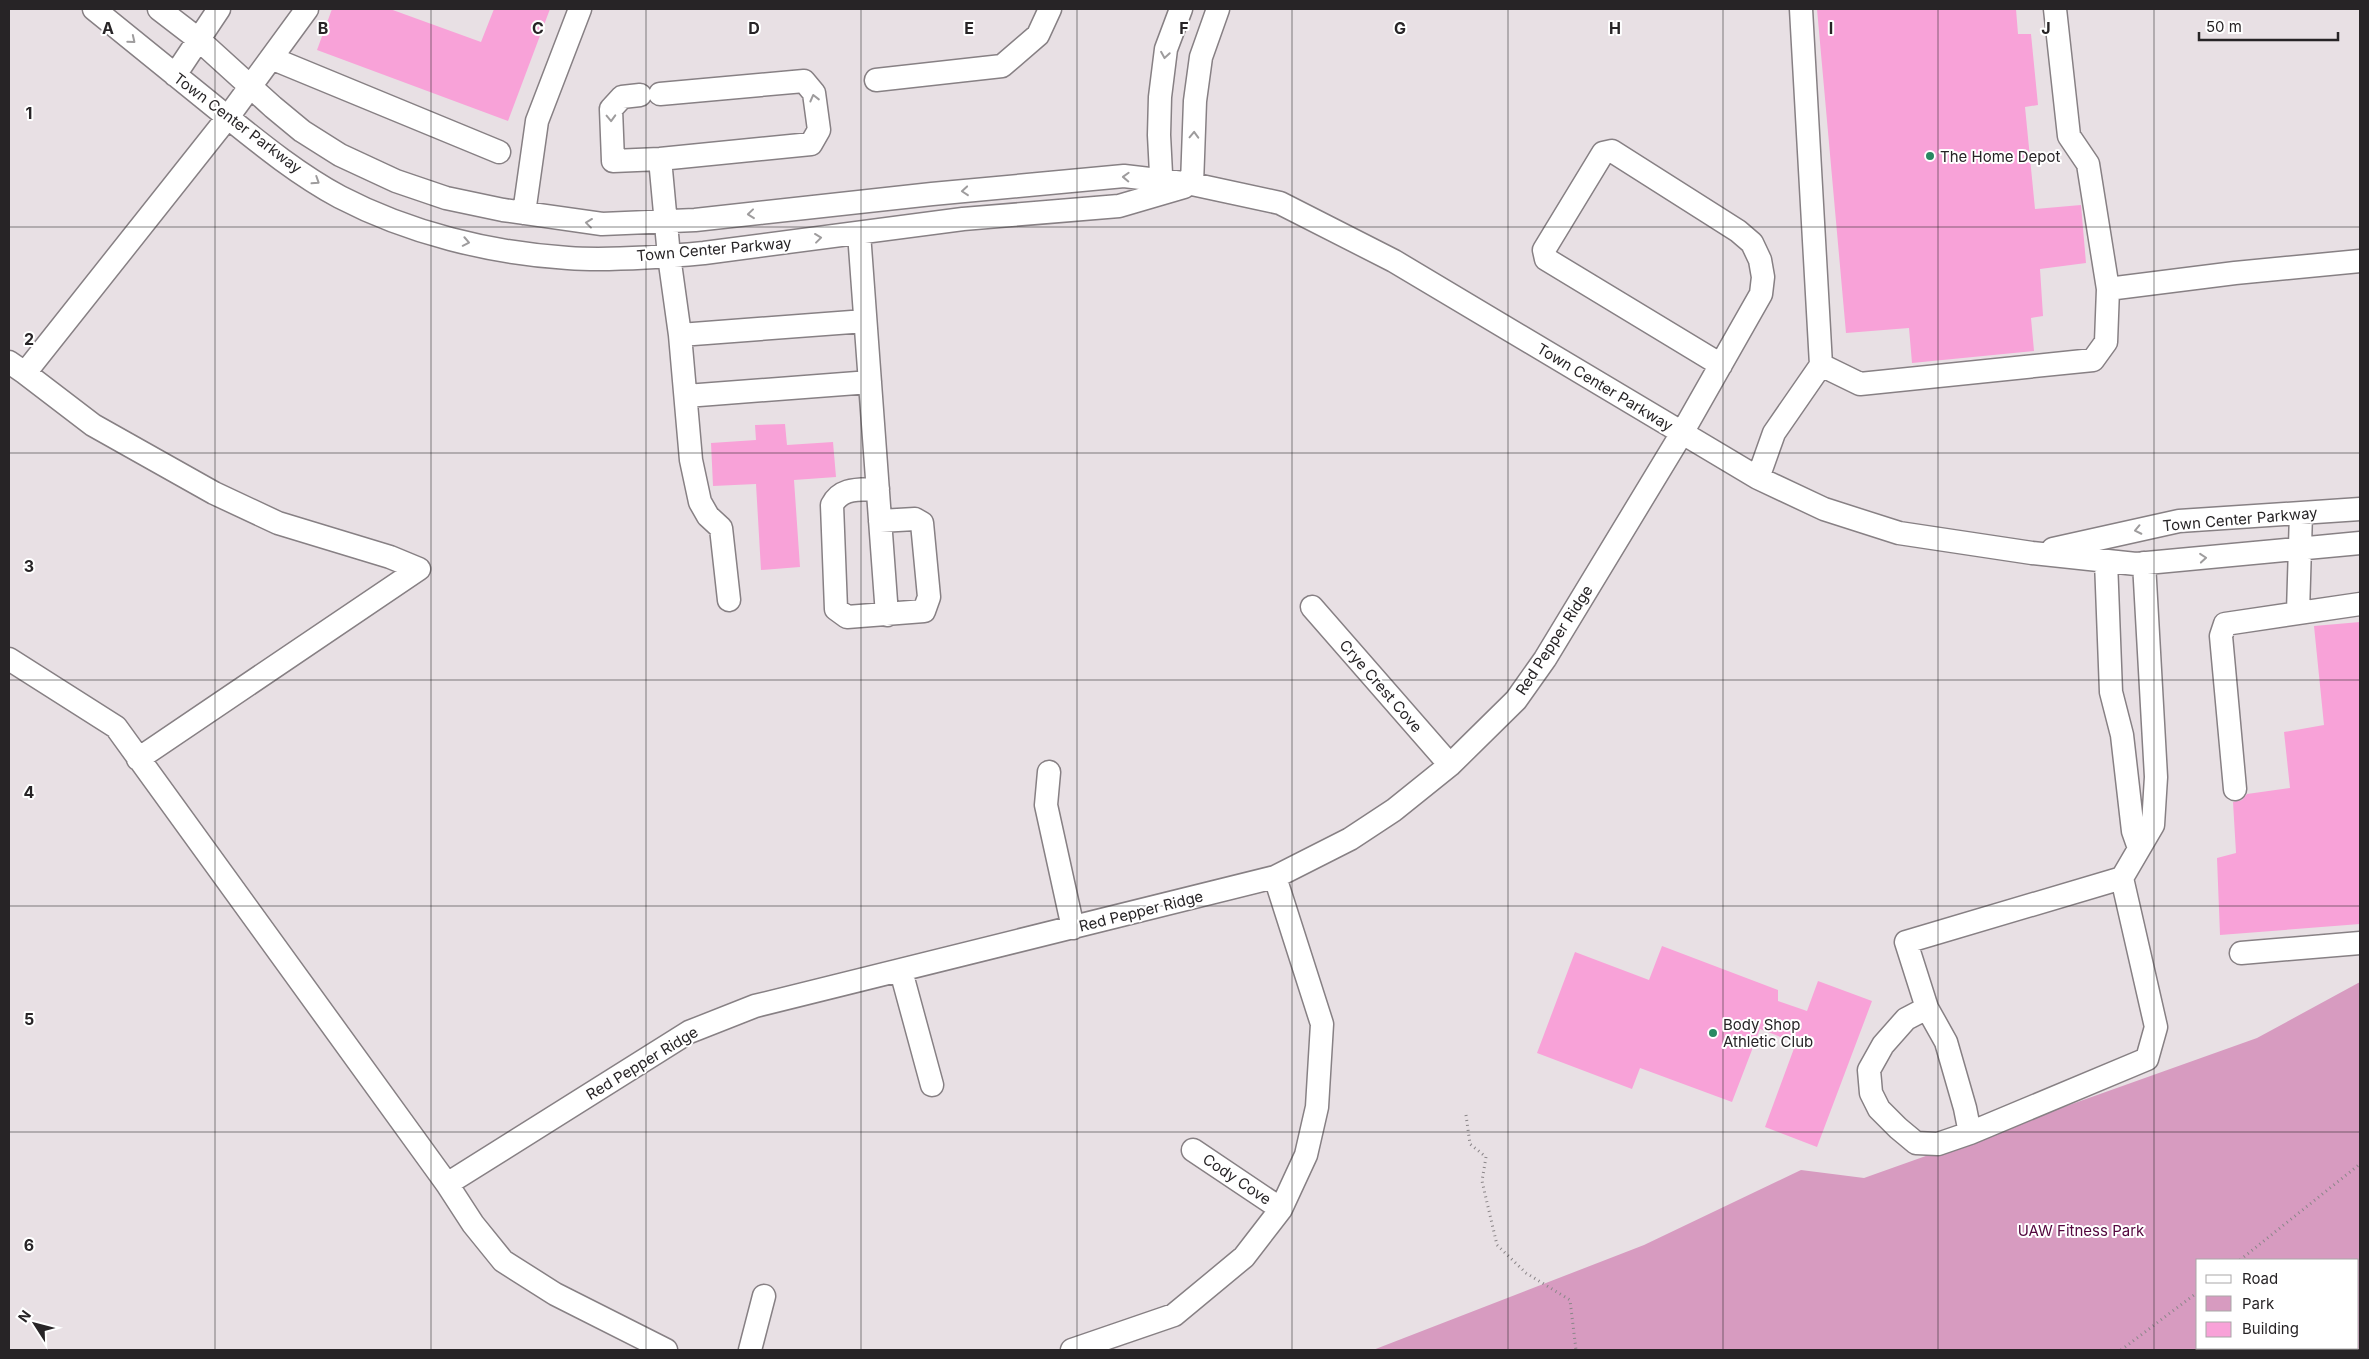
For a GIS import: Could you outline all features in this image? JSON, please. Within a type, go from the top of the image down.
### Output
[{"type":"street","name":"Town Center Parkway","points":[[94,9],[278,157],[340,196],[404,225],[481,245],[569,258],[668,256],[963,219],[1119,206],[1162,187],[1192,184],[1280,203],[1394,260],[1758,478],[1824,509],[1899,533],[2032,553],[2144,563],[2360,543]]},
{"type":"street","name":"Town Center Parkway","points":[[159,9],[198,39],[250,87],[302,130],[340,155],[396,182],[446,198],[524,214],[602,224],[666,222],[1124,176],[1162,187]]},
{"type":"street","points":[[175,75],[219,9]]},
{"type":"street","points":[[138,759],[419,569],[390,557],[278,523],[214,493],[93,424],[17,367],[69,314],[228,117],[307,9]]},
{"type":"street","points":[[524,214],[537,121],[580,9]]},
{"type":"street","points":[[876,80],[1002,66],[1038,35],[1050,9]]},
{"type":"street","points":[[1162,187],[1158,135],[1160,97],[1166,49],[1181,9]]},
{"type":"street","points":[[1192,184],[1197,83],[1201,57],[1218,9]]},
{"type":"street","points":[[1758,478],[1774,433],[1821,365],[1801,9]]},
{"type":"street","points":[[1821,365],[1860,384],[2093,360],[2106,342],[2108,289],[2088,164],[2069,136],[2055,9]]},
{"type":"street","points":[[271,58],[499,152]]},
{"type":"street","points":[[804,81],[814,93],[819,130],[811,144],[660,159],[612,161],[611,109],[622,97],[804,81]]},
{"type":"street","name":"Red Pepper Ridge","points":[[447,1184],[689,1032],[755,1006],[1275,878],[1350,840],[1394,810],[1450,765],[1516,700],[1545,659],[1682,433],[1721,365],[1761,294],[1763,277],[1760,260],[1752,243],[1738,231],[1612,151],[1603,153],[1544,250],[1546,259],[1721,365]]},
{"type":"street","points":[[660,159],[668,256],[680,335],[691,460],[700,502],[708,516],[721,528],[729,600]]},
{"type":"street","points":[[859,233],[887,615]]},
{"type":"street","points":[[2108,289],[2235,273],[2360,261]]},
{"type":"street","points":[[680,335],[866,321]]},
{"type":"street","points":[[686,396],[870,382]]},
{"type":"street","points":[[878,489],[844,492],[836,496],[832,505],[836,609],[847,617],[924,611],[930,597],[922,523],[915,519],[880,521]]},
{"type":"street","name":"Town Center Parkway","points":[[2032,553],[2179,521],[2360,508]]},
{"type":"street","points":[[2298,612],[2302,549],[2301,513]]},
{"type":"street","points":[[2106,561],[2111,692],[2122,735],[2133,831],[2139,848]]},
{"type":"street","points":[[1927,1008],[1906,1019],[1883,1045],[1869,1070],[1871,1093],[1879,1109],[1916,1143],[1938,1144],[1970,1133],[2147,1059],[2156,1027],[2122,878],[2153,825],[2156,777],[2144,563]]},
{"type":"street","points":[[2235,789],[2221,636],[2225,624],[2360,604]]},
{"type":"street","name":"Crye Crest Cove","points":[[1312,607],[1450,765]]},
{"type":"street","points":[[9,658],[116,727],[447,1184],[473,1224],[503,1260],[555,1294],[666,1350]]},
{"type":"street","points":[[1049,772],[1046,805],[1073,928]]},
{"type":"street","points":[[1072,1350],[1174,1315],[1244,1258],[1281,1209],[1306,1155],[1317,1107],[1322,1024],[1275,878]]},
{"type":"street","points":[[1970,1133],[1965,1108],[1946,1042],[1927,1008],[1922,987],[1906,942],[2122,878]]},
{"type":"street","points":[[2240,953],[2360,943]]},
{"type":"street","points":[[901,971],[932,1085]]},
{"type":"street","name":"Cody Cove","points":[[1193,1150],[1281,1209]]},
{"type":"street","points":[[750,1350],[764,1296]]},
{"type":"path","points":[[1466,1115],[1470,1144],[1486,1157],[1482,1181],[1497,1245],[1526,1273],[1570,1300],[1576,1350]]},
{"type":"path","points":[[2241,1259],[2360,1164]]},
{"type":"path","points":[[2121,1350],[2196,1294]]},
{"type":"green space","name":"UAW Fitness Park","points":[[2360,982],[2360,1350],[1373,1350],[1644,1245],[1801,1170],[1864,1178],[2257,1038]]},
{"type":"building","points":[[332,9],[390,9],[481,42],[494,9],[550,9],[508,121],[317,50]]},
{"type":"building","name":"The Home Depot","points":[[1817,9],[2016,9],[2018,34],[2031,34],[2038,105],[2025,107],[2035,209],[2081,205],[2086,263],[2040,269],[2043,316],[2031,318],[2034,351],[1912,363],[1909,328],[1846,333]]},
{"type":"building","points":[[785,424],[787,445],[833,442],[836,477],[794,480],[800,567],[761,570],[756,484],[713,486],[711,443],[756,440],[755,425]]},
{"type":"building","points":[[2360,622],[2360,924],[2220,935],[2217,858],[2236,853],[2233,802],[2242,800],[2247,794],[2290,788],[2284,732],[2324,725],[2314,626]]},
{"type":"building","points":[[1662,946],[1778,990],[1778,1001],[1807,1011],[1818,981],[1872,1001],[1817,1147],[1765,1127],[1796,1043],[1760,1029],[1732,1102],[1640,1068],[1632,1089],[1537,1053],[1575,952],[1649,980]]},
{"type":"place","name":"The Home Depot","points":[[1930,156]]},
{"type":"place","name":"Body Shop Athletic Club","points":[[1713,1033]]}]
